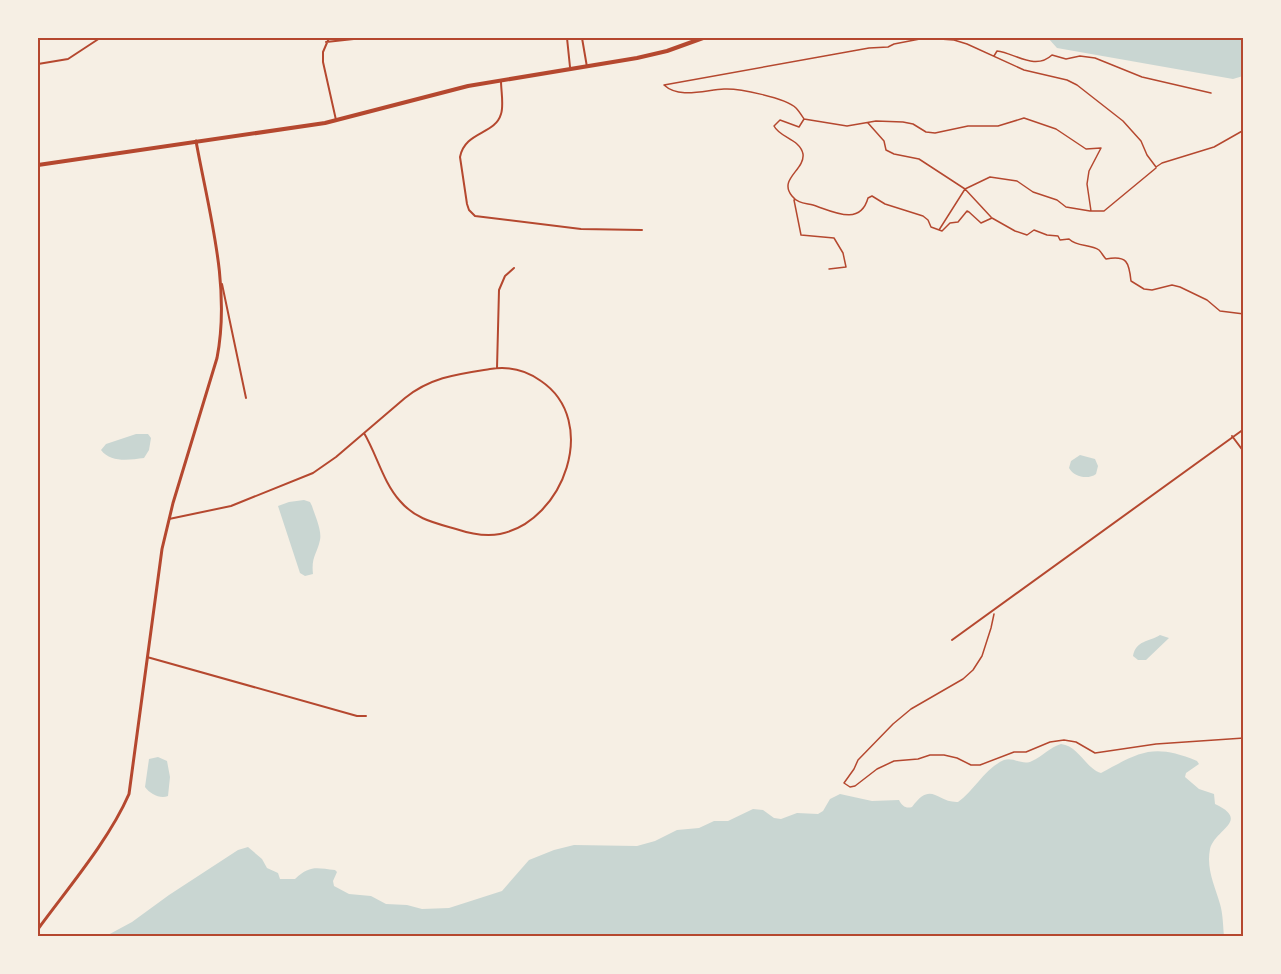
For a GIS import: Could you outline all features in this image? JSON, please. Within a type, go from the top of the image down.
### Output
[{"type":"main road","points":[[38,165],[300,128],[468,86],[658,53],[703,38]]},
{"type":"street","points":[[38,64],[68,59],[100,38]]},
{"type":"street","points":[[328,38],[323,52],[323,63],[336,120]]},
{"type":"street","points":[[326,42],[363,38]]},
{"type":"street","points":[[567,38],[570,70]]},
{"type":"street","points":[[582,38],[587,67]]},
{"type":"street","points":[[501,81],[501,114],[497,121],[484,132],[468,140],[461,149],[460,157],[469,210],[475,216],[581,229],[642,230]]},
{"type":"street","points":[[196,141],[246,399]]},
{"type":"street","points":[[498,368],[499,290],[505,276],[514,268]]},
{"type":"street","points":[[38,929],[98,847],[122,810],[129,794],[162,549],[217,358],[222,318],[222,284]]},
{"type":"street","points":[[169,519],[231,506],[304,477],[328,463],[412,392],[441,378],[498,368],[526,372],[544,382],[564,406],[571,426],[572,446],[563,476],[536,516],[519,527],[501,534],[481,535],[428,521],[415,515],[399,501],[364,433]]},
{"type":"street","points":[[952,640],[1244,429]]},
{"type":"street","points":[[1232,436],[1244,452]]},
{"type":"street","points":[[147,657],[357,716],[366,716]]},
{"type":"path","points":[[1091,211],[1087,184],[1089,171],[1101,148],[1092,150],[1081,147],[1056,129],[1041,123],[1018,118],[999,126],[968,126],[934,133],[903,122],[847,126],[804,119],[795,106],[776,98],[726,89],[708,92],[679,92],[670,90],[664,85],[869,48],[888,47],[925,38],[954,40],[1024,70],[1077,85],[1123,121],[1141,141],[1156,168]]},
{"type":"path","points":[[994,56],[997,51],[1040,62],[1046,61],[1052,55],[1065,59],[1080,56],[1095,58],[1142,77],[1211,93]]},
{"type":"path","points":[[804,119],[799,128],[780,120],[774,126],[777,133],[796,144],[802,151],[803,159],[789,181],[788,189],[794,199],[801,235],[834,238],[843,253],[846,267],[829,269]]},
{"type":"path","points":[[868,123],[884,141],[886,150],[919,159],[965,189],[992,218],[1015,231],[1028,235],[1034,230],[1058,236],[1060,240],[1069,239],[1084,247],[1098,249],[1106,259],[1117,257],[1124,259],[1130,266],[1131,281],[1143,289],[1163,289],[1172,285],[1207,300],[1220,311],[1244,314]]},
{"type":"path","points":[[938,231],[965,189],[983,179],[998,177],[1017,181],[1033,192],[1057,200],[1066,207],[1104,211],[1162,163],[1214,147],[1244,130]]},
{"type":"path","points":[[794,199],[815,205],[828,212],[851,214],[865,209],[867,198],[873,196],[885,204],[922,216],[928,220],[931,227],[938,231],[944,230],[950,223],[958,222],[967,211],[981,223],[992,218]]},
{"type":"path","points":[[993,611],[994,616],[982,656],[973,670],[963,680],[911,709],[893,724],[858,760],[844,783],[849,787],[855,786],[877,769],[894,761],[944,755],[968,764],[980,765],[1014,752],[1026,752],[1050,742],[1064,740],[1076,742],[1095,753],[1156,744],[1244,738]]},
{"type":"shaded area","points":[[1048,38],[1243,38],[1243,76],[1233,79],[1057,48]]},
{"type":"shaded area","points":[[136,434],[148,434],[151,438],[149,450],[144,458],[115,459],[101,450],[106,444]]},
{"type":"shaded area","points":[[1080,455],[1095,459],[1098,466],[1096,474],[1085,477],[1071,471],[1069,468],[1071,461]]},
{"type":"shaded area","points":[[304,500],[310,502],[312,506],[320,536],[313,574],[305,576],[300,573],[278,506]]},
{"type":"shaded area","points":[[1160,635],[1169,638],[1146,660],[1138,660],[1133,656],[1140,644]]},
{"type":"shaded area","points":[[1061,744],[1073,749],[1091,767],[1101,773],[1147,752],[1169,752],[1197,761],[1199,764],[1186,773],[1185,777],[1199,789],[1214,794],[1215,804],[1230,815],[1231,820],[1213,842],[1209,856],[1212,877],[1222,912],[1224,936],[106,936],[132,922],[238,850],[248,847],[262,859],[267,868],[278,873],[280,879],[295,879],[313,868],[335,870],[337,872],[333,881],[334,886],[349,894],[371,896],[386,904],[407,905],[422,909],[449,908],[502,891],[529,860],[574,845],[637,846],[655,841],[677,830],[699,828],[714,821],[728,821],[753,809],[763,810],[774,818],[781,819],[797,813],[818,814],[823,811],[830,799],[840,794],[872,801],[899,800],[908,808],[925,795],[930,794],[958,802],[985,774],[1004,760],[1029,762]]},
{"type":"shaded area","points":[[158,757],[167,761],[170,777],[168,796],[165,797],[155,795],[145,787],[149,759]]}]
